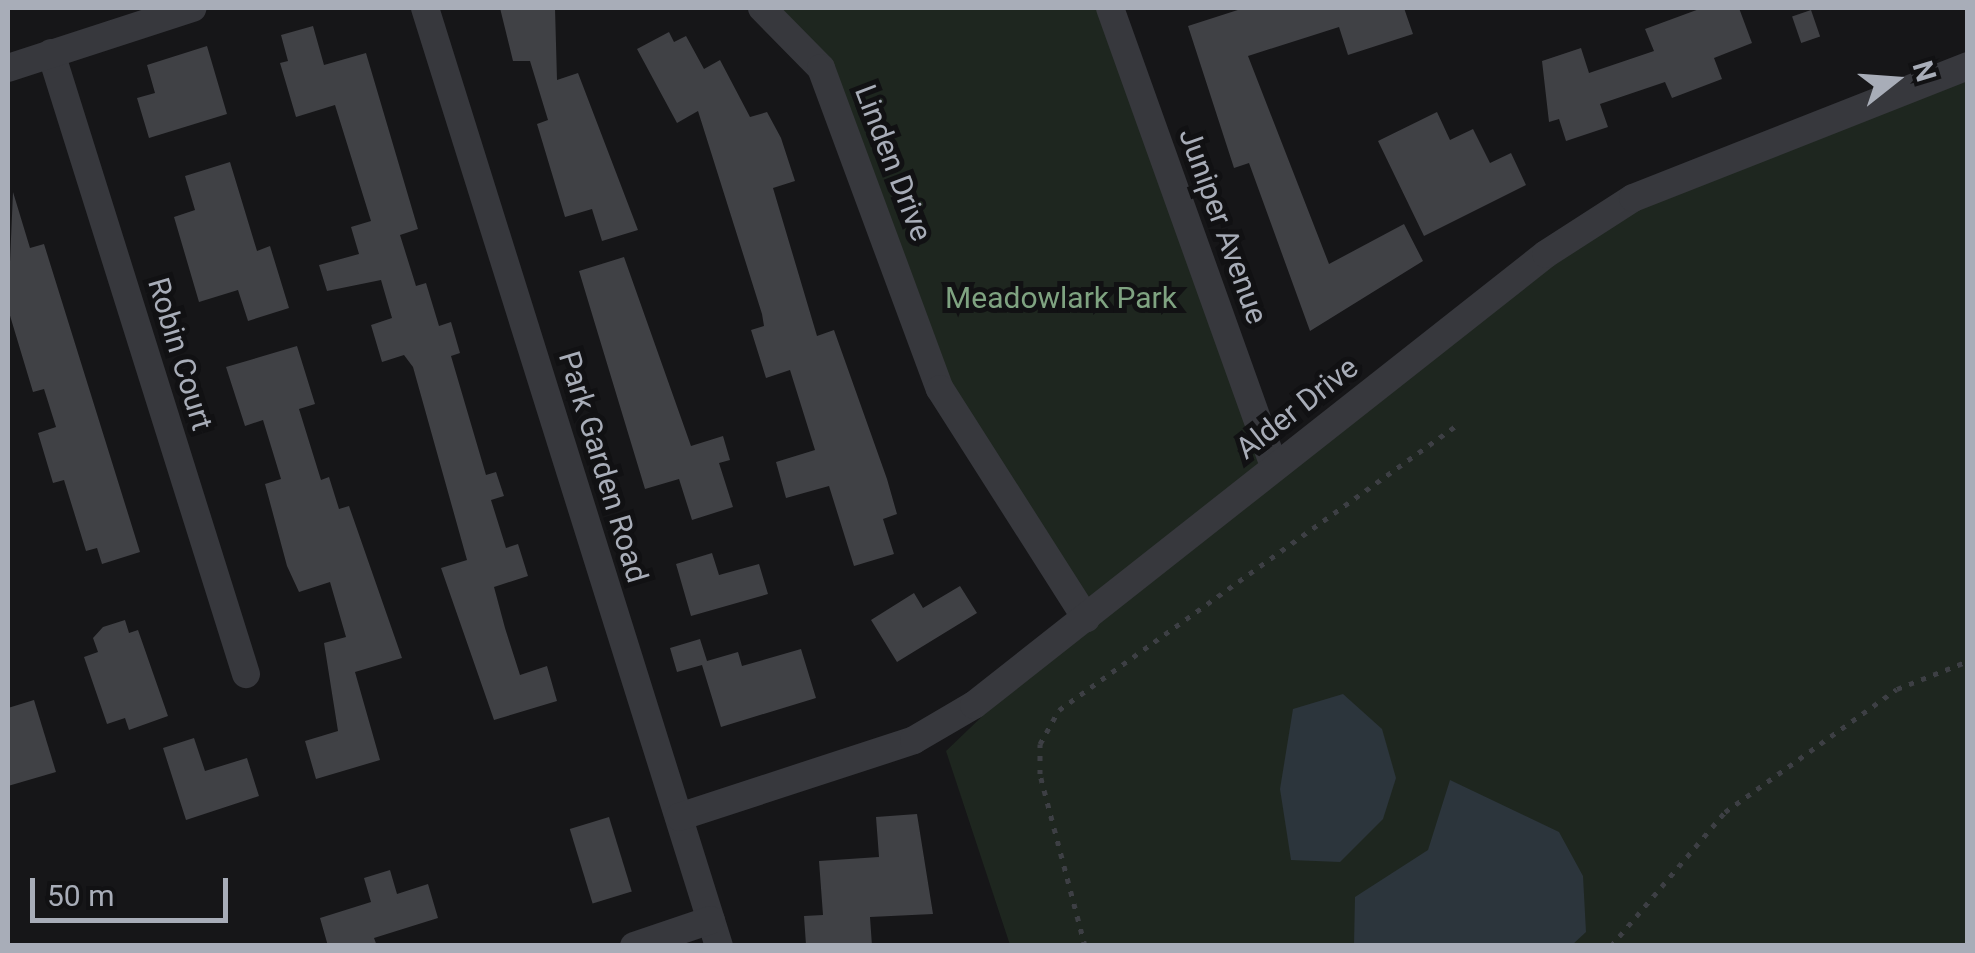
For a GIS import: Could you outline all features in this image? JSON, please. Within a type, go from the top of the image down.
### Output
[{"type":"street","points":[[8,68],[192,8]]},
{"type":"street","name":"Park Garden Road","points":[[425,8],[715,933]]},
{"type":"street","name":"Linden Drive","points":[[762,8],[822,68],[940,389],[1086,618]]},
{"type":"street","name":"Juniper Avenue","points":[[1110,8],[1274,467]]},
{"type":"street","name":"Robin Court","points":[[52,53],[246,674]]},
{"type":"street","name":"Alder Drive","points":[[678,817],[914,740],[1086,618],[1546,254],[1633,198],[1968,66]]},
{"type":"street","points":[[634,946],[715,933]]},
{"type":"path","points":[[1084,946],[1040,774],[1040,744],[1059,710],[1460,423]]},
{"type":"path","points":[[1611,946],[1725,812],[1897,689],[1968,661]]},
{"type":"green space","name":"Meadowlark Park","points":[[762,8],[1110,8],[1274,467],[1633,198],[1967,66],[1967,945],[1010,945],[946,751],[1085,618],[940,389],[821,68]]},
{"type":"shaded area","points":[[1343,694],[1382,729],[1396,778],[1383,819],[1340,862],[1291,860],[1280,789],[1293,709]]},
{"type":"shaded area","points":[[1450,780],[1559,832],[1583,876],[1586,932],[1572,945],[1354,945],[1355,897],[1428,850]]},
{"type":"building","points":[[500,8],[555,8],[557,80],[578,73],[638,230],[602,241],[592,209],[565,217],[537,124],[548,120],[530,61],[513,61]]},
{"type":"building","points":[[1244,8],[1404,8],[1413,34],[1348,55],[1339,27],[1248,56],[1329,264],[1404,224],[1423,261],[1310,331],[1249,163],[1234,168],[1188,26]]},
{"type":"building","points":[[1702,8],[1739,8],[1752,43],[1714,58],[1722,79],[1672,98],[1665,82],[1600,104],[1608,127],[1566,141],[1559,119],[1549,122],[1542,61],[1581,48],[1589,73],[1654,51],[1645,29]]},
{"type":"building","points":[[1811,10],[1820,36],[1801,43],[1792,17]]},
{"type":"building","points":[[313,26],[324,65],[366,53],[418,229],[400,235],[416,286],[426,283],[439,326],[451,322],[460,353],[451,356],[486,475],[496,472],[504,496],[491,500],[506,548],[518,544],[528,576],[494,587],[505,628],[520,675],[547,666],[557,701],[494,720],[441,568],[467,560],[413,367],[404,355],[382,362],[371,325],[392,318],[381,280],[327,291],[319,265],[359,254],[351,227],[371,221],[335,105],[296,117],[280,63],[288,61],[281,35]]},
{"type":"building","points":[[669,32],[674,42],[686,36],[704,69],[720,60],[750,117],[767,112],[781,138],[795,181],[773,188],[817,336],[834,330],[887,479],[897,514],[883,519],[894,554],[854,566],[829,486],[786,498],[776,462],[815,450],[790,370],[766,378],[751,330],[764,326],[762,314],[698,111],[677,123],[637,49]]},
{"type":"building","points":[[207,46],[227,114],[149,138],[137,98],[155,93],[147,65]]},
{"type":"building","points":[[1437,112],[1450,140],[1473,129],[1490,163],[1511,153],[1526,185],[1424,236],[1378,141]]},
{"type":"building","points":[[230,162],[257,251],[270,246],[289,308],[248,321],[238,290],[199,302],[174,217],[195,210],[185,176]]},
{"type":"building","points":[[13,192],[30,248],[44,244],[140,552],[102,564],[97,548],[86,551],[64,480],[53,483],[38,433],[56,427],[44,389],[33,392],[8,309]]},
{"type":"building","points":[[624,257],[691,446],[723,436],[730,460],[719,463],[733,507],[692,520],[679,479],[645,489],[579,271]]},
{"type":"building","points":[[297,346],[315,404],[299,409],[321,480],[329,477],[339,509],[349,506],[402,658],[355,672],[380,760],[316,779],[305,741],[338,731],[324,643],[346,637],[330,582],[299,592],[287,566],[265,484],[281,479],[263,420],[245,426],[226,367]]},
{"type":"building","points":[[712,553],[719,575],[759,564],[768,594],[691,616],[676,564]]},
{"type":"building","points":[[960,586],[977,613],[897,662],[871,620],[914,593],[923,608]]},
{"type":"building","points":[[125,620],[129,633],[138,630],[168,716],[129,730],[125,718],[107,724],[84,657],[98,652],[93,638],[103,627]]},
{"type":"building","points":[[700,639],[707,661],[738,652],[742,666],[801,649],[816,698],[721,727],[702,665],[677,672],[670,648]]},
{"type":"building","points":[[34,700],[56,772],[8,786],[8,708]]},
{"type":"building","points":[[194,738],[205,771],[247,758],[259,796],[186,820],[163,748]]},
{"type":"building","points":[[917,814],[933,914],[870,917],[872,946],[806,945],[804,916],[823,915],[819,861],[879,857],[876,817]]},
{"type":"building","points":[[609,817],[632,892],[593,904],[570,829]]},
{"type":"building","points":[[390,870],[397,894],[428,884],[438,918],[374,938],[377,946],[328,946],[320,918],[371,902],[364,878]]}]
